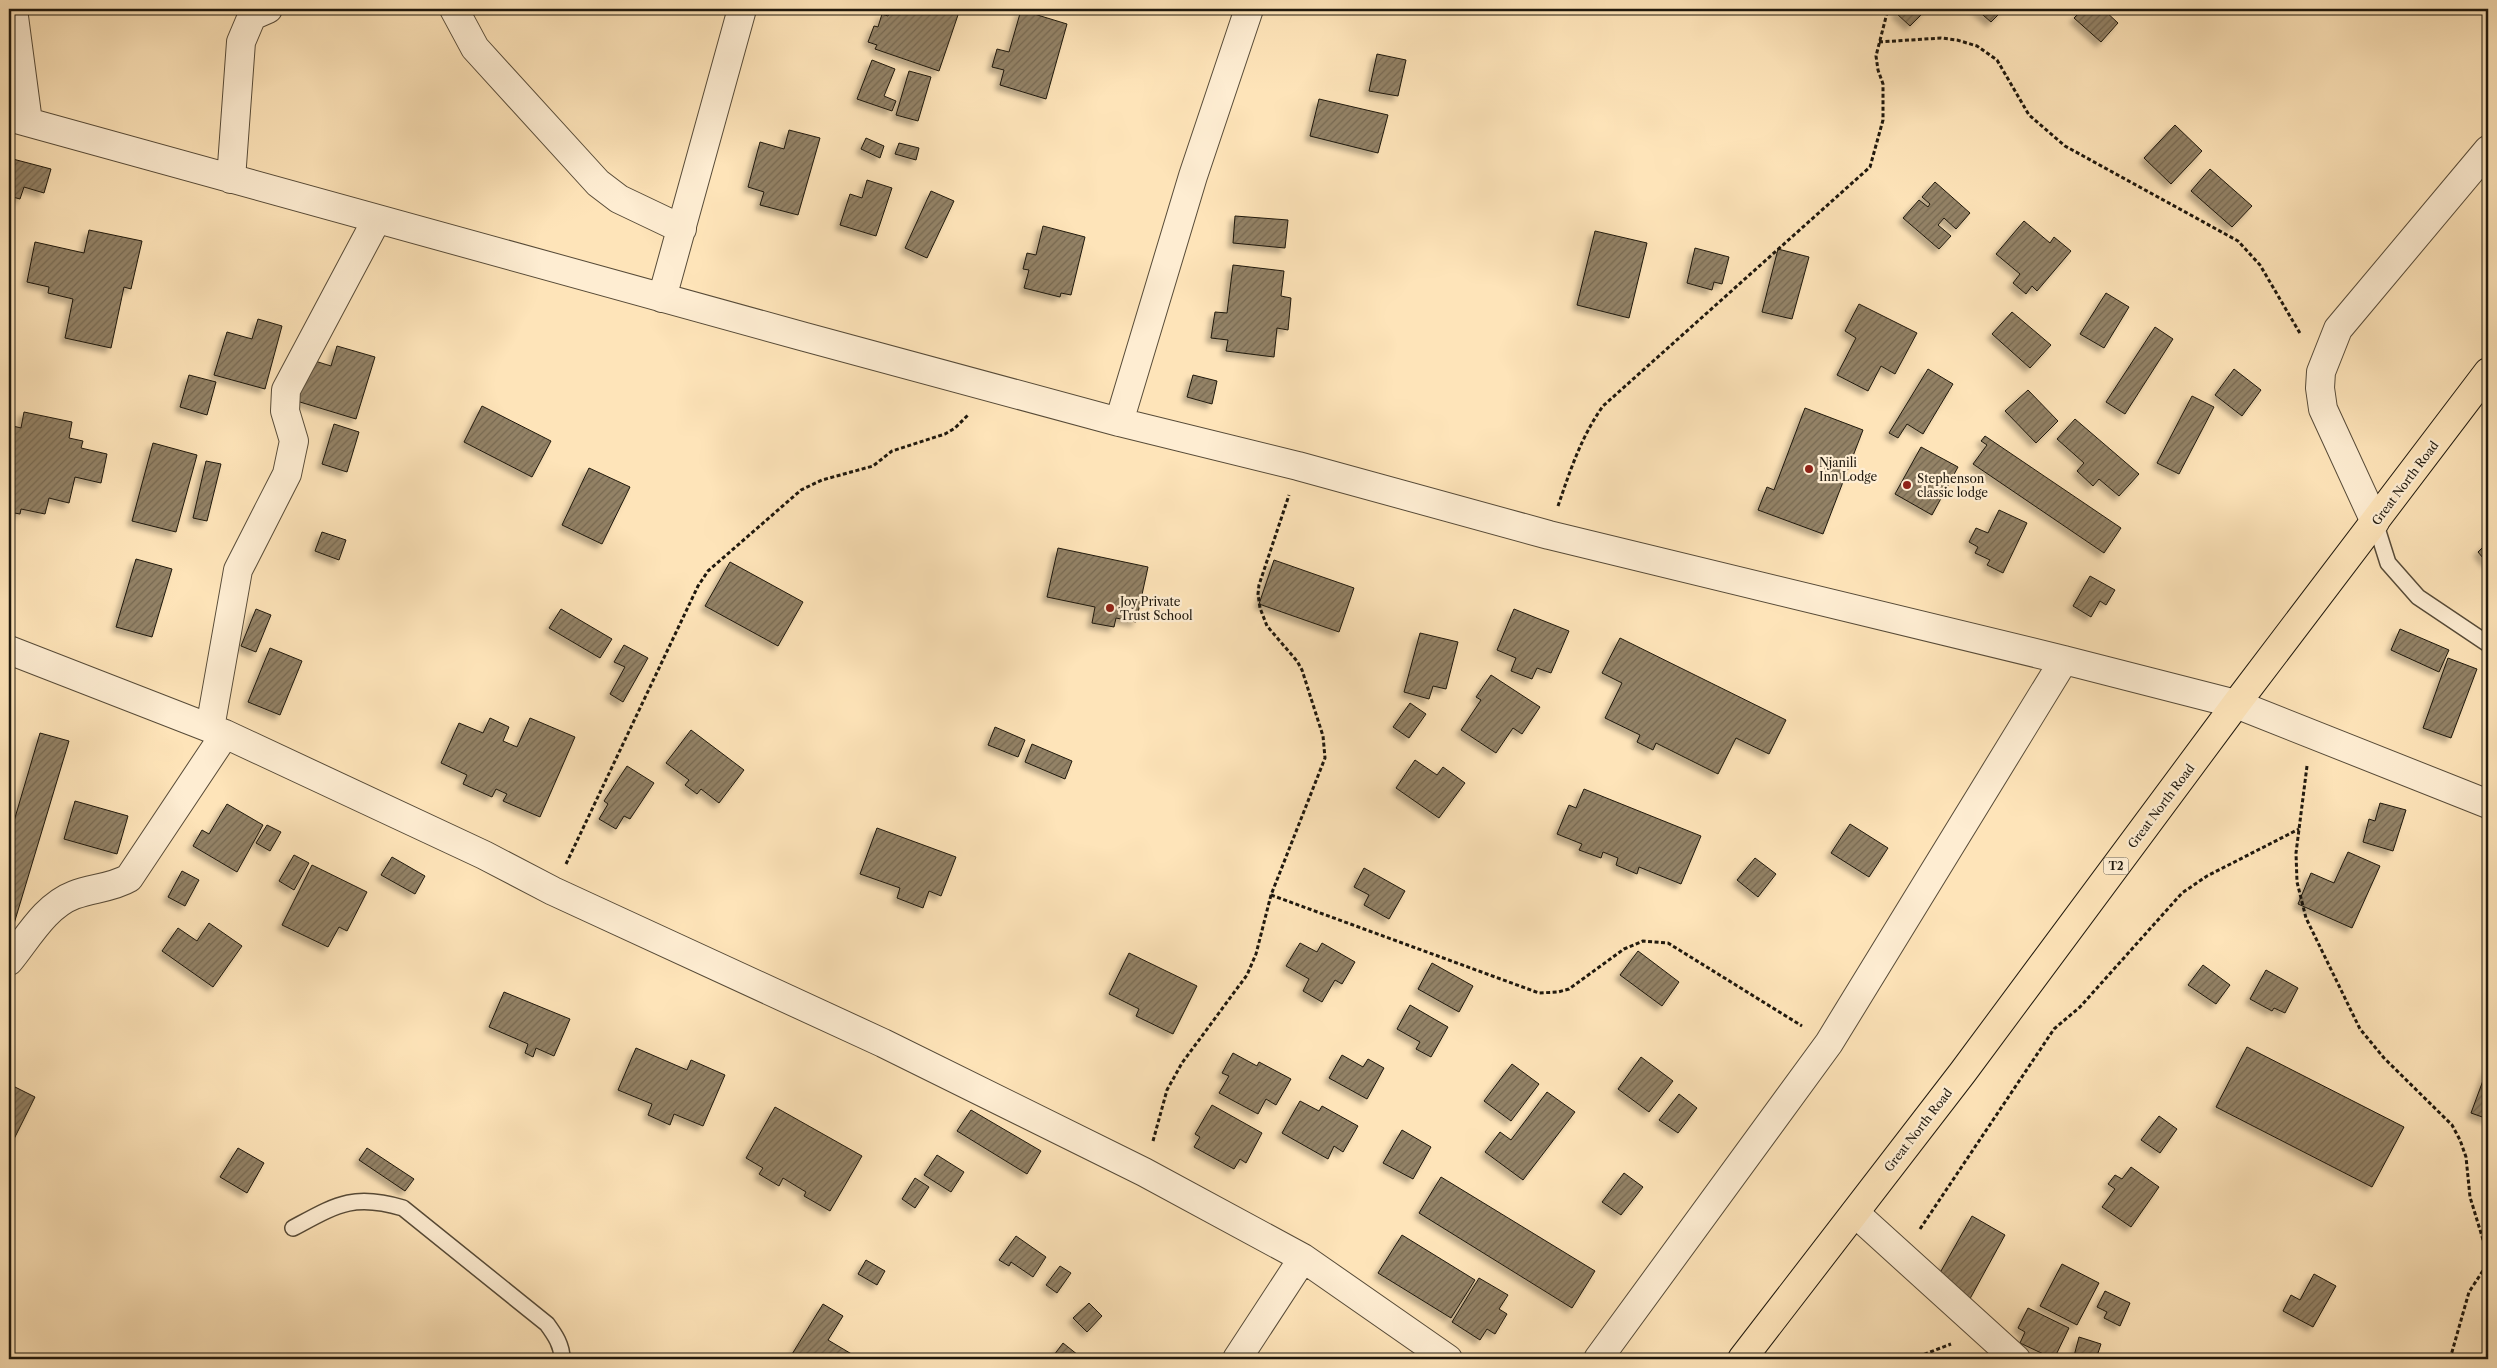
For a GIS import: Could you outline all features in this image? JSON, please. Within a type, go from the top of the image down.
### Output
[{"type":"highway","name":"Great North Road","points":[[1742,1359],[1963,1072],[2236,704],[2488,372]]},
{"type":"street","points":[[13,9],[18,120],[1119,422],[1298,466],[1549,535],[2064,660],[2236,704],[2488,804]]},
{"type":"street","points":[[231,178],[241,42],[252,16],[268,9]]},
{"type":"street","points":[[454,9],[475,48],[598,182],[619,199],[682,229]]},
{"type":"street","points":[[662,298],[742,9]]},
{"type":"street","points":[[1119,422],[1193,176],[1249,9]]},
{"type":"street","points":[[2375,522],[2323,409],[2320,388],[2321,372],[2338,330],[2488,150]]},
{"type":"street","points":[[9,961],[54,905],[73,896],[117,884],[129,878],[218,731],[238,570],[286,474],[292,455],[294,441],[284,411],[286,390],[377,219]]},
{"type":"street","points":[[9,650],[218,731],[484,855],[553,891],[883,1043],[1144,1172],[1303,1258],[1448,1359]]},
{"type":"street","points":[[1598,1359],[1829,1043],[2064,660]]},
{"type":"street","points":[[1854,1213],[2016,1359]]},
{"type":"street","points":[[1237,1359],[1303,1258]]},
{"type":"lane","points":[[2375,522],[2388,563],[2418,597],[2488,644]]},
{"type":"lane","points":[[293,1228],[337,1205],[353,1201],[386,1203],[403,1208],[547,1324],[556,1337],[562,1351],[562,1359]]},
{"type":"path","points":[[1549,535],[1577,453],[1590,425],[1602,406],[1870,167],[1883,120],[1883,84],[1876,56],[1888,9]]},
{"type":"path","points":[[1879,42],[1941,38],[1957,40],[1977,46],[1997,60],[2029,115],[2065,146],[2238,241],[2260,264],[2280,296],[2321,372]]},
{"type":"path","points":[[553,891],[698,586],[708,571],[801,490],[822,480],[873,466],[892,451],[945,434],[955,428],[994,388]]},
{"type":"path","points":[[1144,1172],[1167,1090],[1182,1063],[1247,975],[1256,954],[1271,895],[1325,758],[1323,736],[1308,685],[1297,661],[1267,626],[1260,608],[1258,594],[1259,585],[1298,466]]},
{"type":"path","points":[[2311,733],[2296,853],[2297,882],[2306,918],[2360,1029],[2384,1058],[2452,1125],[2466,1157],[2470,1197],[2488,1256]]},
{"type":"path","points":[[1901,1257],[2054,1029],[2080,1007],[2182,893],[2207,876],[2299,829]]},
{"type":"path","points":[[1271,895],[1539,993],[1558,992],[1569,989],[1624,949],[1642,941],[1668,943],[1829,1043]]},
{"type":"path","points":[[2450,1359],[2469,1292],[2488,1262]]},
{"type":"path","points":[[1912,1359],[1984,1331]]},
{"type":"building","points":[[891,9],[913,12],[915,9],[960,9],[939,71],[875,49],[877,45],[868,42],[874,26],[878,27],[882,14],[888,16]]},
{"type":"building","points":[[1899,9],[1927,9],[1910,26],[1896,13]]},
{"type":"building","points":[[1976,9],[2004,9],[1991,22]]},
{"type":"building","points":[[2083,9],[2103,9],[2118,23],[2101,42],[2074,18]]},
{"type":"building","points":[[1021,10],[1067,24],[1046,99],[1000,85],[1004,70],[992,67],[997,49],[1009,52]]},
{"type":"building","points":[[1377,54],[1406,60],[1398,96],[1369,91]]},
{"type":"building","points":[[872,60],[895,69],[884,96],[896,101],[892,111],[857,99]]},
{"type":"building","points":[[909,71],[931,77],[918,121],[896,115]]},
{"type":"building","points":[[1319,99],[1388,115],[1378,153],[1310,136]]},
{"type":"building","points":[[2175,125],[2202,151],[2171,184],[2144,158]]},
{"type":"building","points":[[789,130],[820,138],[798,215],[760,205],[764,192],[748,187],[760,142],[784,149]]},
{"type":"building","points":[[866,138],[884,146],[880,158],[861,149]]},
{"type":"building","points":[[899,143],[919,148],[916,160],[895,154]]},
{"type":"building","points":[[9,158],[51,169],[44,193],[24,187],[20,199],[9,196]]},
{"type":"building","points":[[2210,169],[2252,206],[2232,227],[2191,191]]},
{"type":"building","points":[[867,180],[892,188],[876,236],[840,225],[850,194],[862,198]]},
{"type":"building","points":[[1935,182],[1970,213],[1956,229],[1944,218],[1938,225],[1951,236],[1939,249],[1903,218],[1919,200],[1928,207],[1930,204],[1922,197]]},
{"type":"building","points":[[931,191],[954,201],[927,258],[905,248]]},
{"type":"building","points":[[1235,216],[1288,220],[1285,248],[1233,243]]},
{"type":"building","points":[[2024,221],[2050,243],[2054,237],[2071,251],[2037,291],[2032,286],[2026,294],[2013,283],[2020,274],[1996,254]]},
{"type":"building","points":[[1043,226],[1085,237],[1071,295],[1061,293],[1060,297],[1024,288],[1029,270],[1023,269],[1027,253],[1036,255]]},
{"type":"building","points":[[89,230],[142,241],[131,289],[124,287],[111,348],[65,338],[73,299],[48,293],[49,287],[27,282],[35,242],[84,253]]},
{"type":"building","points":[[1595,231],[1647,243],[1629,318],[1577,305]]},
{"type":"building","points":[[1695,248],[1729,257],[1722,284],[1714,282],[1712,290],[1687,283]]},
{"type":"building","points":[[1778,249],[1809,257],[1792,319],[1762,312]]},
{"type":"building","points":[[1233,265],[1284,271],[1281,296],[1291,298],[1288,330],[1277,328],[1274,357],[1226,351],[1228,340],[1211,338],[1215,312],[1227,313]]},
{"type":"building","points":[[2106,293],[2129,307],[2104,348],[2080,334]]},
{"type":"building","points":[[1859,304],[1917,333],[1895,374],[1881,366],[1868,391],[1837,375],[1856,338],[1845,331]]},
{"type":"building","points":[[2012,312],[2051,345],[2030,368],[1992,334]]},
{"type":"building","points":[[258,319],[282,326],[265,389],[214,375],[227,332],[252,339]]},
{"type":"building","points":[[2155,327],[2173,339],[2125,414],[2106,402]]},
{"type":"building","points":[[337,346],[375,357],[356,419],[290,399],[302,357],[331,366]]},
{"type":"building","points":[[1928,369],[1953,384],[1923,434],[1907,424],[1898,438],[1889,433]]},
{"type":"building","points":[[2234,369],[2261,390],[2242,416],[2215,395]]},
{"type":"building","points":[[189,375],[216,382],[207,415],[180,407]]},
{"type":"building","points":[[1193,375],[1217,381],[1212,404],[1187,397]]},
{"type":"building","points":[[2028,390],[2058,421],[2036,443],[2005,411]]},
{"type":"building","points":[[2192,396],[2214,407],[2179,474],[2157,463]]},
{"type":"building","points":[[482,406],[551,441],[532,477],[464,442]]},
{"type":"building","points":[[1805,408],[1863,430],[1823,534],[1758,510],[1767,487],[1774,490]]},
{"type":"building","points":[[24,412],[72,422],[69,438],[83,441],[81,448],[107,454],[101,483],[75,477],[69,503],[49,498],[45,514],[21,509],[20,514],[9,512],[9,425],[21,428]]},
{"type":"building","points":[[2075,419],[2139,474],[2119,496],[2099,479],[2093,486],[2077,471],[2084,463],[2057,439]]},
{"type":"building","points":[[334,424],[359,432],[347,472],[322,464]]},
{"type":"building","points":[[1985,436],[2121,528],[2104,553],[1973,464],[1987,445],[1981,441]]},
{"type":"building","points":[[153,443],[197,455],[176,532],[132,521]]},
{"type":"building","points":[[1921,447],[1958,467],[1932,515],[1895,494]]},
{"type":"building","points":[[206,461],[221,464],[207,521],[193,518]]},
{"type":"building","points":[[589,468],[630,487],[602,544],[562,525]]},
{"type":"building","points":[[1999,510],[2027,523],[2003,573],[1987,565],[1990,560],[1975,553],[1978,547],[1969,542],[1976,528],[1988,533]]},
{"type":"building","points":[[322,532],[346,540],[339,560],[315,551]]},
{"type":"building","points":[[2488,542],[2488,564],[2478,552]]},
{"type":"building","points":[[1058,548],[1148,567],[1136,622],[1116,618],[1114,627],[1092,623],[1095,607],[1047,597]]},
{"type":"building","points":[[136,559],[172,569],[152,637],[116,627]]},
{"type":"building","points":[[1274,560],[1354,588],[1339,632],[1259,604]]},
{"type":"building","points":[[730,562],[803,602],[778,646],[705,606]]},
{"type":"building","points":[[2090,576],[2115,590],[2106,605],[2100,601],[2091,617],[2073,606]]},
{"type":"building","points":[[256,609],[271,615],[256,652],[241,646]]},
{"type":"building","points":[[561,609],[612,639],[600,658],[549,628]]},
{"type":"building","points":[[1514,609],[1569,631],[1551,673],[1537,668],[1532,679],[1511,671],[1516,658],[1497,650]]},
{"type":"building","points":[[2400,629],[2449,650],[2439,672],[2391,650]]},
{"type":"building","points":[[1420,633],[1458,642],[1446,689],[1433,686],[1429,699],[1404,692]]},
{"type":"building","points":[[1620,638],[1786,720],[1769,754],[1736,738],[1718,774],[1656,743],[1653,750],[1637,742],[1640,735],[1605,718],[1622,683],[1602,673]]},
{"type":"building","points":[[624,645],[648,658],[623,702],[610,694],[625,667],[614,662]]},
{"type":"building","points":[[270,648],[302,661],[280,715],[248,702]]},
{"type":"building","points":[[2448,658],[2477,669],[2451,738],[2423,728]]},
{"type":"building","points":[[1491,675],[1540,707],[1522,734],[1513,728],[1496,753],[1461,730],[1481,700],[1476,697]]},
{"type":"building","points":[[1410,703],[1426,714],[1409,738],[1393,727]]},
{"type":"building","points":[[490,718],[509,727],[503,741],[517,747],[530,718],[575,737],[540,817],[503,801],[507,794],[496,789],[492,797],[463,784],[467,775],[441,763],[459,723],[483,733]]},
{"type":"building","points":[[995,727],[1025,740],[1018,757],[988,745]]},
{"type":"building","points":[[691,730],[744,770],[719,803],[701,789],[697,794],[685,785],[689,780],[666,763]]},
{"type":"building","points":[[40,733],[69,741],[10,937],[9,838]]},
{"type":"building","points":[[1032,744],[1072,761],[1065,779],[1025,762]]},
{"type":"building","points":[[1415,760],[1437,775],[1443,767],[1465,783],[1439,818],[1396,788]]},
{"type":"building","points":[[627,766],[654,783],[630,819],[624,816],[616,829],[599,819],[608,804],[604,801]]},
{"type":"building","points":[[1584,789],[1701,836],[1681,884],[1639,867],[1637,874],[1616,865],[1618,858],[1603,852],[1601,858],[1579,850],[1582,844],[1557,834],[1569,805],[1576,808]]},
{"type":"building","points":[[75,801],[128,816],[117,854],[64,839]]},
{"type":"building","points":[[2380,803],[2406,810],[2393,851],[2363,842],[2369,819],[2375,821]]},
{"type":"building","points":[[227,804],[263,825],[237,872],[193,846],[202,830],[209,834]]},
{"type":"building","points":[[1850,824],[1888,848],[1869,877],[1831,853]]},
{"type":"building","points":[[267,825],[281,832],[270,851],[256,843]]},
{"type":"building","points":[[877,828],[956,857],[941,896],[929,891],[923,908],[897,898],[900,888],[860,874]]},
{"type":"building","points":[[2348,852],[2380,866],[2352,928],[2298,904],[2311,873],[2334,883]]},
{"type":"building","points":[[294,855],[309,863],[294,890],[279,881]]},
{"type":"building","points":[[392,857],[425,876],[415,894],[381,875]]},
{"type":"building","points":[[1755,858],[1776,874],[1758,897],[1737,880]]},
{"type":"building","points":[[312,865],[367,892],[347,931],[339,927],[328,947],[282,925]]},
{"type":"building","points":[[1364,868],[1405,891],[1389,919],[1364,905],[1369,895],[1354,887]]},
{"type":"building","points":[[182,871],[199,880],[185,906],[168,897]]},
{"type":"building","points":[[209,923],[242,946],[213,987],[162,951],[178,928],[197,941]]},
{"type":"building","points":[[1300,943],[1317,952],[1322,943],[1355,962],[1342,984],[1335,980],[1322,1002],[1303,991],[1309,979],[1286,966]]},
{"type":"building","points":[[1638,951],[1679,982],[1662,1006],[1620,975]]},
{"type":"building","points":[[1129,953],[1197,986],[1173,1034],[1136,1016],[1139,1009],[1109,994]]},
{"type":"building","points":[[1432,963],[1473,986],[1459,1012],[1418,989]]},
{"type":"building","points":[[2203,965],[2230,985],[2216,1004],[2188,985]]},
{"type":"building","points":[[2266,970],[2298,988],[2285,1013],[2274,1008],[2272,1011],[2250,999]]},
{"type":"building","points":[[504,992],[570,1019],[554,1056],[536,1048],[533,1057],[525,1053],[528,1044],[489,1027]]},
{"type":"building","points":[[1410,1005],[1448,1027],[1431,1057],[1416,1049],[1420,1042],[1397,1029]]},
{"type":"building","points":[[2247,1047],[2404,1127],[2372,1187],[2216,1107]]},
{"type":"building","points":[[636,1048],[687,1070],[691,1060],[725,1075],[703,1126],[674,1114],[670,1125],[648,1115],[652,1104],[618,1090]]},
{"type":"building","points":[[1233,1053],[1257,1066],[1259,1062],[1291,1079],[1276,1105],[1266,1099],[1258,1114],[1219,1093],[1229,1076],[1222,1073]]},
{"type":"building","points":[[1342,1055],[1363,1067],[1368,1059],[1384,1068],[1367,1099],[1329,1078]]},
{"type":"building","points":[[1641,1057],[1673,1081],[1649,1112],[1618,1089]]},
{"type":"building","points":[[1512,1064],[1539,1084],[1511,1121],[1484,1101]]},
{"type":"building","points":[[2488,1067],[2488,1119],[2471,1113]]},
{"type":"building","points":[[9,1084],[35,1097],[13,1141],[9,1139]]},
{"type":"building","points":[[1547,1092],[1575,1112],[1523,1180],[1485,1152],[1500,1132],[1511,1140]]},
{"type":"building","points":[[1679,1094],[1697,1108],[1678,1133],[1659,1120]]},
{"type":"building","points":[[1300,1101],[1319,1111],[1322,1106],[1358,1126],[1343,1152],[1334,1146],[1328,1159],[1282,1133]]},
{"type":"building","points":[[1212,1105],[1262,1133],[1246,1163],[1240,1159],[1234,1169],[1194,1147],[1200,1137],[1195,1134]]},
{"type":"building","points":[[775,1107],[862,1156],[830,1211],[804,1196],[806,1192],[783,1178],[779,1186],[759,1174],[763,1168],[746,1158]]},
{"type":"building","points":[[971,1110],[1041,1151],[1027,1174],[957,1131]]},
{"type":"building","points":[[2159,1116],[2177,1129],[2160,1153],[2141,1140]]},
{"type":"building","points":[[1402,1130],[1431,1147],[1413,1179],[1383,1163]]},
{"type":"building","points":[[238,1148],[264,1163],[247,1193],[220,1177]]},
{"type":"building","points":[[367,1148],[414,1179],[405,1191],[359,1160]]},
{"type":"building","points":[[937,1155],[964,1172],[951,1192],[924,1175]]},
{"type":"building","points":[[2131,1167],[2159,1187],[2131,1227],[2102,1207],[2115,1189],[2108,1184],[2115,1175],[2122,1179]]},
{"type":"building","points":[[1624,1173],[1643,1187],[1621,1215],[1602,1202]]},
{"type":"building","points":[[1441,1177],[1595,1271],[1572,1308],[1419,1213]]},
{"type":"building","points":[[915,1178],[929,1187],[915,1208],[902,1199]]},
{"type":"building","points":[[1972,1216],[2005,1235],[1966,1306],[1932,1287]]},
{"type":"building","points":[[1402,1235],[1475,1280],[1451,1318],[1378,1273]]},
{"type":"building","points":[[1016,1236],[1046,1257],[1033,1277],[1011,1262],[1009,1266],[999,1260]]},
{"type":"building","points":[[866,1260],[885,1271],[877,1285],[858,1274]]},
{"type":"building","points":[[2062,1264],[2099,1283],[2077,1325],[2040,1306]]},
{"type":"building","points":[[1060,1266],[1071,1273],[1057,1293],[1046,1285]]},
{"type":"building","points":[[2314,1274],[2336,1286],[2313,1327],[2283,1311],[2291,1295],[2300,1300]]},
{"type":"building","points":[[1479,1278],[1508,1295],[1499,1309],[1507,1314],[1495,1334],[1487,1329],[1480,1340],[1452,1322]]},
{"type":"building","points":[[2105,1291],[2130,1303],[2120,1326],[2104,1318],[2107,1312],[2097,1307]]},
{"type":"building","points":[[1089,1303],[1102,1316],[1087,1332],[1073,1318]]},
{"type":"building","points":[[823,1304],[843,1316],[828,1340],[860,1359],[789,1359]]},
{"type":"building","points":[[2028,1308],[2069,1328],[2054,1359],[2020,1343],[2025,1332],[2018,1328]]},
{"type":"building","points":[[2079,1337],[2101,1344],[2096,1359],[2074,1356]]},
{"type":"building","points":[[1063,1343],[1078,1355],[1074,1359],[1051,1359]]},
{"type":"place","name":"Njanili Inn Lodge","points":[[1809,469]]},
{"type":"place","name":"Stephenson classic lodge","points":[[1907,485]]},
{"type":"place","name":"Joy Private Trust School","points":[[1110,608]]}]
